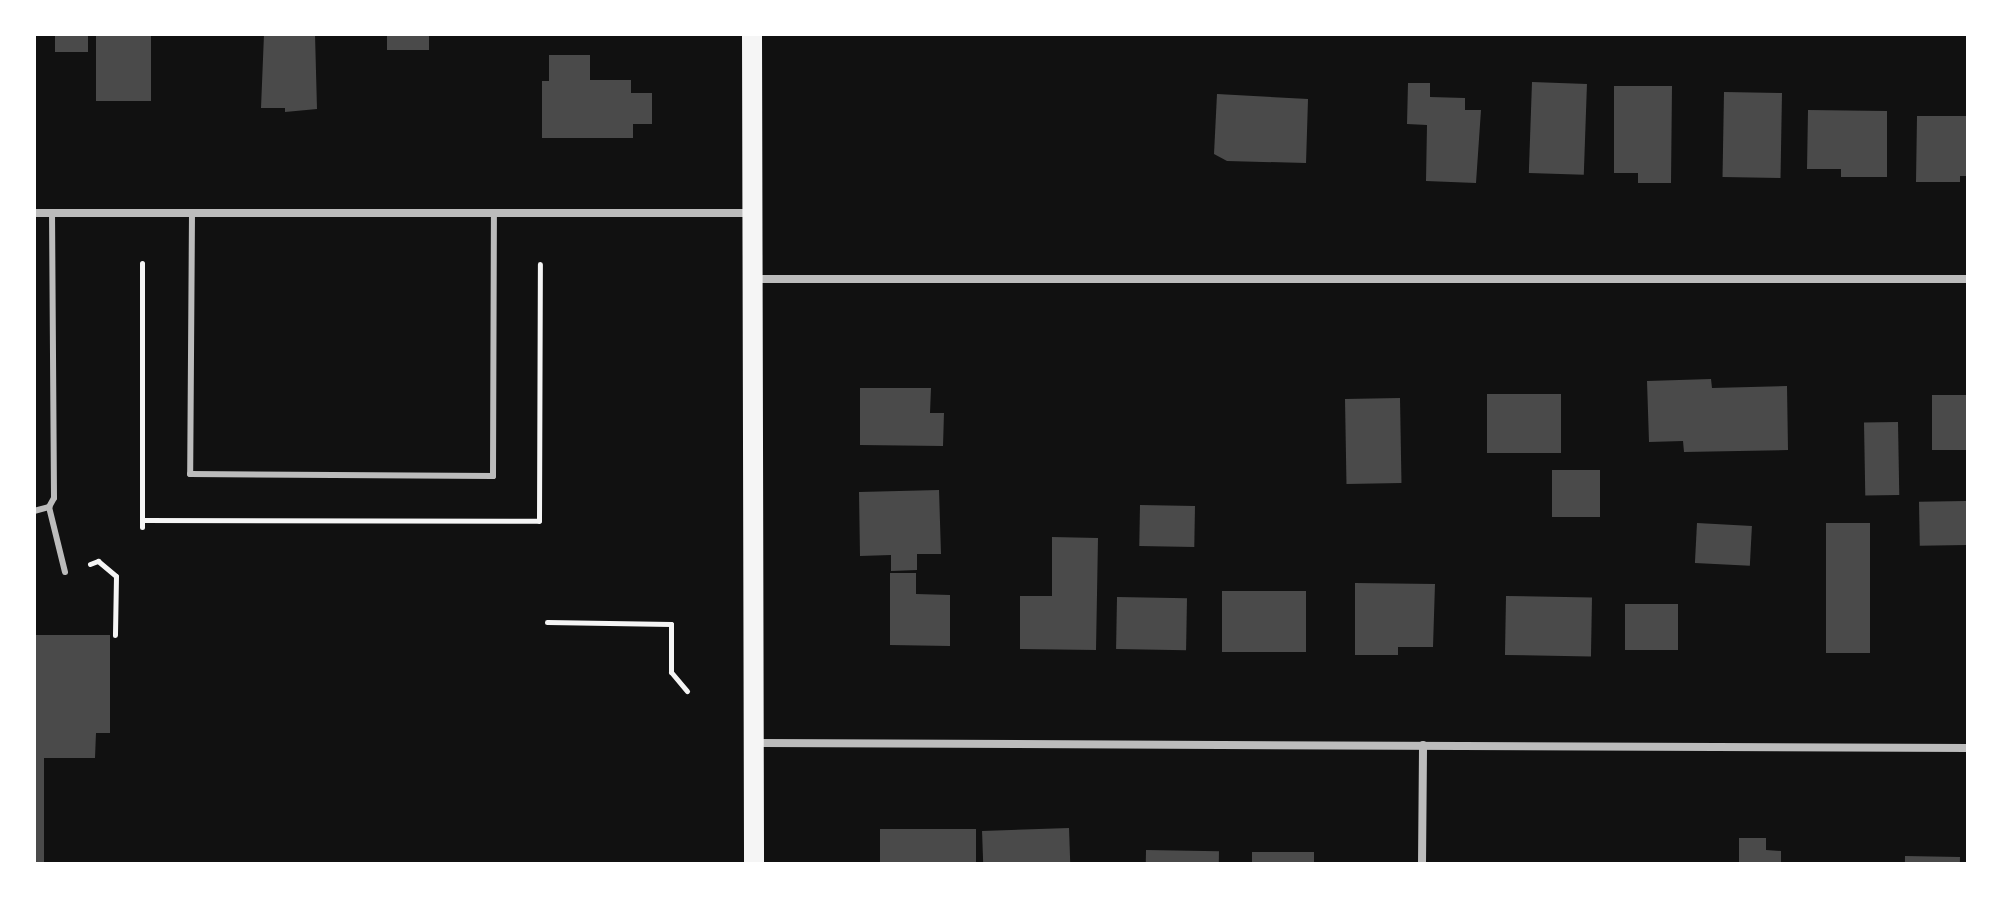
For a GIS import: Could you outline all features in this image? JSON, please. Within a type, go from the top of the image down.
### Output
[{"type":"main road","points":[[752,34],[754,864]]},
{"type":"street","points":[[34,213],[752,213]]},
{"type":"street","points":[[754,279],[1968,279]]},
{"type":"street","points":[[754,743],[1968,748]]},
{"type":"street","points":[[1422,864],[1423,745]]},
{"type":"lane","points":[[52,213],[54,498],[49,507],[65,572]]},
{"type":"lane","points":[[192,213],[190,474],[493,476],[494,213]]},
{"type":"lane","points":[[34,511],[49,507]]},
{"type":"path","points":[[142,263],[142,527]]},
{"type":"path","points":[[65,572],[98,561],[116,576],[115,635]]},
{"type":"path","points":[[547,622],[671,624],[671,672],[687,691]]},
{"type":"building","points":[[55,34],[88,34],[88,52],[55,52]]},
{"type":"building","points":[[96,34],[151,34],[151,101],[96,101]]},
{"type":"building","points":[[264,34],[315,34],[317,109],[285,112],[285,108],[261,108]]},
{"type":"building","points":[[387,34],[429,34],[429,50],[387,50]]},
{"type":"building","points":[[549,55],[590,55],[590,80],[631,80],[631,93],[652,93],[652,124],[633,124],[633,138],[542,138],[542,81],[549,81]]},
{"type":"building","points":[[1532,82],[1587,84],[1584,175],[1529,173]]},
{"type":"building","points":[[1408,83],[1430,83],[1430,97],[1465,98],[1465,110],[1481,110],[1476,183],[1426,181],[1427,125],[1407,124]]},
{"type":"building","points":[[1614,86],[1672,86],[1671,183],[1638,183],[1638,173],[1614,173]]},
{"type":"building","points":[[1724,92],[1782,93],[1781,178],[1723,177]]},
{"type":"building","points":[[1217,94],[1308,99],[1306,163],[1227,161],[1214,154]]},
{"type":"building","points":[[1808,110],[1887,111],[1887,177],[1841,177],[1841,169],[1807,169]]},
{"type":"building","points":[[1917,116],[1968,116],[1968,176],[1960,176],[1960,182],[1916,182]]},
{"type":"building","points":[[1711,379],[1712,388],[1787,386],[1788,450],[1684,452],[1683,441],[1649,442],[1647,381]]},
{"type":"building","points":[[860,388],[931,388],[930,413],[944,413],[943,446],[860,445]]},
{"type":"building","points":[[1487,394],[1561,394],[1561,453],[1487,453]]},
{"type":"building","points":[[1932,395],[1968,395],[1968,450],[1932,450]]},
{"type":"building","points":[[1400,398],[1401,483],[1346,484],[1345,399]]},
{"type":"building","points":[[1898,422],[1899,495],[1865,496],[1864,423]]},
{"type":"building","points":[[1552,470],[1600,470],[1600,517],[1552,517]]},
{"type":"building","points":[[939,490],[941,554],[917,554],[917,570],[891,571],[891,555],[860,556],[859,492]]},
{"type":"building","points":[[1966,501],[1967,545],[1920,546],[1919,502]]},
{"type":"building","points":[[1140,505],[1195,506],[1194,547],[1139,546]]},
{"type":"building","points":[[1697,523],[1752,526],[1750,566],[1695,563]]},
{"type":"building","points":[[1826,523],[1870,523],[1870,653],[1826,653]]},
{"type":"building","points":[[1052,537],[1098,538],[1096,650],[1020,649],[1020,596],[1052,596]]},
{"type":"building","points":[[890,573],[916,573],[916,594],[950,595],[950,646],[890,645]]},
{"type":"building","points":[[1355,583],[1435,584],[1433,647],[1398,647],[1398,655],[1355,655]]},
{"type":"building","points":[[1222,591],[1306,591],[1306,652],[1222,652]]},
{"type":"building","points":[[1506,596],[1592,598],[1591,656],[1505,655]]},
{"type":"building","points":[[1117,597],[1187,598],[1186,650],[1116,649]]},
{"type":"building","points":[[1625,604],[1678,604],[1678,650],[1625,650]]},
{"type":"building","points":[[34,635],[110,635],[110,733],[96,733],[95,758],[44,758],[44,864],[34,864]]},
{"type":"building","points":[[1069,828],[1070,864],[983,864],[982,831]]},
{"type":"building","points":[[880,829],[976,829],[976,864],[880,864]]},
{"type":"building","points":[[1739,838],[1766,838],[1766,850],[1781,851],[1781,864],[1739,864]]},
{"type":"building","points":[[1146,850],[1219,851],[1219,864],[1146,864]]},
{"type":"building","points":[[1252,852],[1314,852],[1314,864],[1252,864]]},
{"type":"building","points":[[1905,856],[1960,857],[1960,864],[1905,864]]}]
